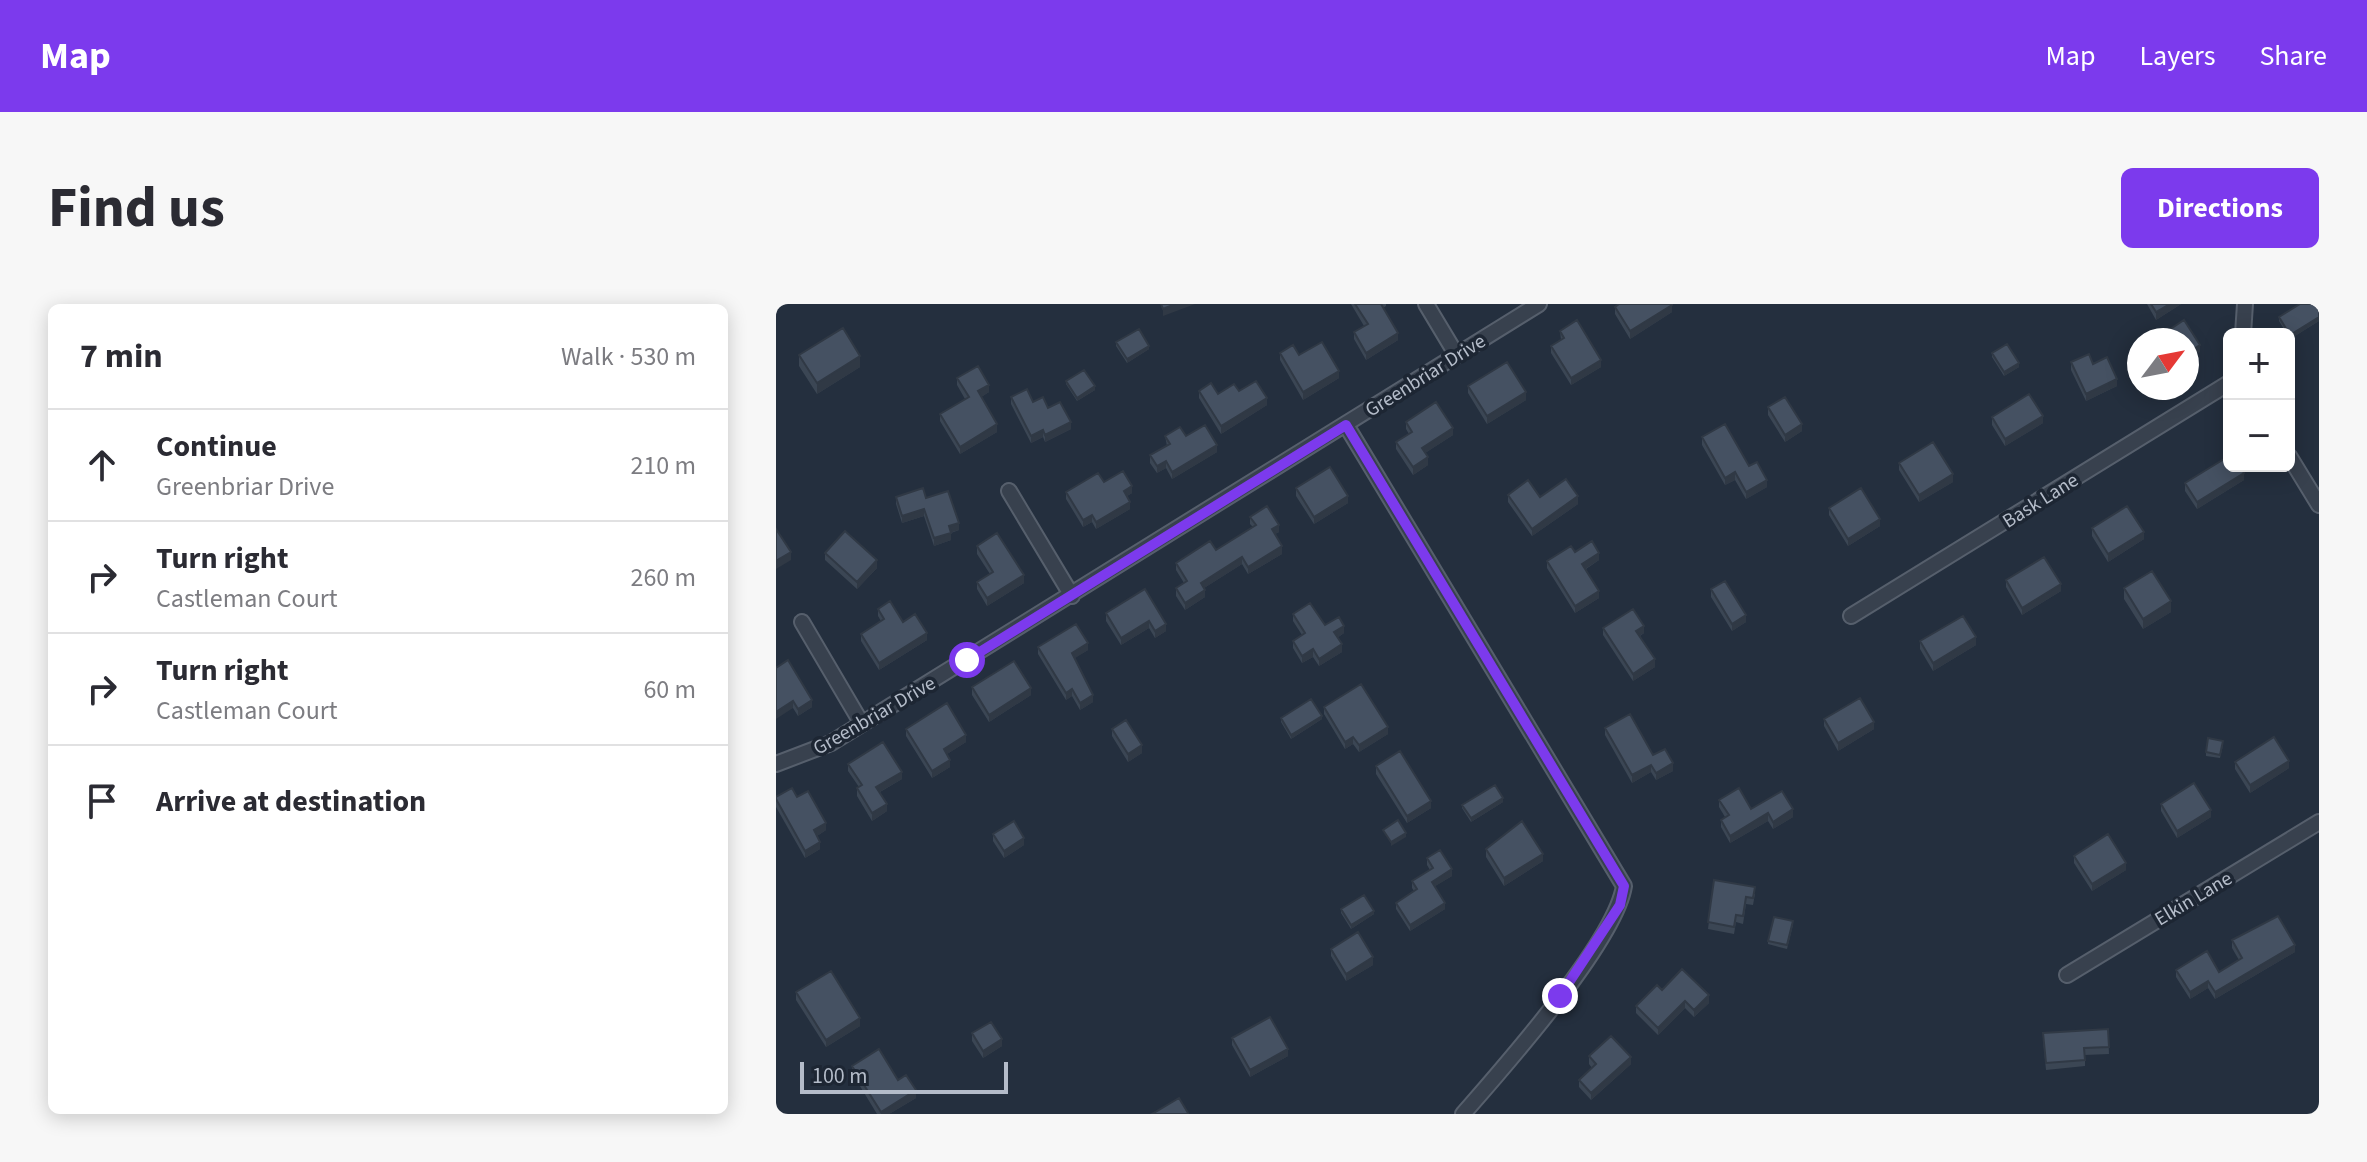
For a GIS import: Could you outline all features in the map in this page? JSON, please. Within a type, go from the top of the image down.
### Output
[{"type":"street","points":[[1426,304],[1456,354]]},
{"type":"street","name":"Greenbriar Drive","points":[[776,764],[831,743],[1539,304]]},
{"type":"street","points":[[2243,328],[2245,304]]},
{"type":"street","name":"Bask Lane","points":[[1851,616],[2223,387]]},
{"type":"street","points":[[1346,425],[1624,886],[1620,905],[1560,996],[1463,1114]]},
{"type":"street","points":[[2295,466],[2319,505]]},
{"type":"street","points":[[1009,491],[1072,596]]},
{"type":"street","points":[[802,622],[862,724]]},
{"type":"street","name":"Elkin Lane","points":[[2067,975],[2319,822]]},
{"type":"building","points":[[1355,304],[1381,304],[1398,333],[1366,353],[1354,332],[1368,324]]},
{"type":"building","points":[[1619,304],[1672,305],[1630,331],[1615,307]]},
{"type":"building","points":[[2151,304],[2170,304],[2156,312]]},
{"type":"building","points":[[2300,304],[2316,304],[2319,309],[2319,317],[2295,332],[2295,328],[2286,328],[2279,317]]},
{"type":"building","points":[[1577,320],[1601,360],[1571,378],[1551,346],[1564,338],[1560,331]]},
{"type":"building","points":[[2184,320],[2189,328],[2172,328]]},
{"type":"building","points":[[843,328],[860,356],[817,383],[799,355]]},
{"type":"building","points":[[1139,329],[1149,346],[1127,359],[1116,342]]},
{"type":"building","points":[[1322,342],[1339,371],[1303,392],[1280,353],[1293,345],[1299,355]]},
{"type":"building","points":[[2007,344],[2019,363],[2004,372],[1992,353]]},
{"type":"building","points":[[2089,354],[2093,364],[2107,357],[2117,379],[2086,394],[2071,362]]},
{"type":"building","points":[[1507,362],[1526,392],[1487,416],[1468,386]]},
{"type":"building","points":[[978,366],[989,385],[978,391],[997,424],[960,447],[940,414],[969,397],[957,378]]},
{"type":"building","points":[[1084,370],[1095,386],[1077,398],[1066,381]]},
{"type":"building","points":[[1256,381],[1267,398],[1221,426],[1199,391],[1211,383],[1218,394],[1234,384],[1239,391]]},
{"type":"building","points":[[1027,389],[1033,402],[1043,397],[1048,408],[1060,402],[1071,422],[1045,435],[1043,430],[1031,436],[1011,397]]},
{"type":"building","points":[[2029,394],[2043,416],[2005,439],[1992,417]]},
{"type":"building","points":[[1785,397],[1802,424],[1785,435],[1768,407]]},
{"type":"building","points":[[1436,402],[1453,428],[1422,448],[1428,457],[1413,467],[1396,442],[1412,432],[1406,422]]},
{"type":"building","points":[[1725,424],[1749,466],[1757,462],[1767,480],[1746,492],[1735,472],[1725,478],[1702,437]]},
{"type":"building","points":[[1205,425],[1217,445],[1172,472],[1166,461],[1157,466],[1150,455],[1170,444],[1165,436],[1180,427],[1186,436]]},
{"type":"building","points":[[1933,442],[1953,474],[1919,495],[1899,463]]},
{"type":"building","points":[[2223,460],[2223,472],[2244,473],[2197,502],[2185,483]]},
{"type":"building","points":[[1330,467],[1348,496],[1314,517],[1296,488]]},
{"type":"building","points":[[1123,471],[1132,486],[1124,491],[1130,502],[1096,522],[1092,515],[1083,520],[1066,492],[1098,473],[1104,482]]},
{"type":"building","points":[[1566,479],[1578,496],[1532,529],[1508,495],[1528,480],[1540,497]]},
{"type":"building","points":[[923,488],[926,498],[948,491],[959,523],[949,526],[951,533],[934,538],[924,509],[902,516],[896,497]]},
{"type":"building","points":[[1861,488],[1880,519],[1848,539],[1829,508]]},
{"type":"building","points":[[1267,506],[1279,525],[1272,529],[1282,546],[1248,567],[1242,557],[1201,583],[1205,590],[1185,603],[1176,588],[1187,581],[1176,563],[1210,541],[1216,550],[1256,525],[1250,517]]},
{"type":"building","points":[[2127,506],[2144,532],[2108,554],[2092,528]]},
{"type":"building","points":[[776,529],[791,552],[776,561]]},
{"type":"building","points":[[845,531],[877,560],[857,582],[825,553]]},
{"type":"building","points":[[997,533],[1024,575],[987,598],[977,582],[993,572],[977,546]]},
{"type":"building","points":[[1592,541],[1599,553],[1582,564],[1599,591],[1575,606],[1547,561],[1571,546],[1575,552]]},
{"type":"building","points":[[2044,557],[2061,584],[2022,608],[2006,580]]},
{"type":"building","points":[[2152,571],[2171,601],[2143,619],[2124,588]]},
{"type":"building","points":[[1725,581],[1746,615],[1732,624],[1711,589]]},
{"type":"building","points":[[1145,589],[1166,624],[1155,631],[1149,621],[1121,638],[1106,613]]},
{"type":"building","points":[[890,601],[903,622],[915,614],[927,633],[879,663],[861,634],[884,619],[878,609]]},
{"type":"building","points":[[1310,603],[1325,625],[1339,617],[1344,626],[1334,632],[1342,644],[1319,659],[1313,649],[1302,656],[1293,641],[1305,633],[1293,614]]},
{"type":"building","points":[[1633,609],[1644,626],[1636,631],[1655,659],[1633,674],[1603,628]]},
{"type":"building","points":[[1963,616],[1976,637],[1933,663],[1920,641]]},
{"type":"building","points":[[1076,624],[1088,643],[1072,653],[1093,695],[1080,703],[1072,689],[1066,693],[1038,647]]},
{"type":"building","points":[[788,660],[812,700],[798,709],[793,701],[776,712],[776,668]]},
{"type":"building","points":[[1014,661],[1031,688],[989,715],[972,687]]},
{"type":"building","points":[[1361,684],[1388,727],[1359,745],[1353,737],[1345,742],[1324,707]]},
{"type":"building","points":[[1860,698],[1874,722],[1838,743],[1824,719]]},
{"type":"building","points":[[1311,699],[1322,716],[1291,735],[1281,718]]},
{"type":"building","points":[[947,703],[966,735],[944,749],[950,760],[932,771],[906,729]]},
{"type":"building","points":[[1630,714],[1653,755],[1665,749],[1673,763],[1656,773],[1651,765],[1632,775],[1605,728]]},
{"type":"building","points":[[1126,720],[1142,745],[1128,754],[1112,729]]},
{"type":"building","points":[[2274,737],[2289,761],[2250,785],[2235,762]]},
{"type":"building","points":[[2208,738],[2223,741],[2220,755],[2206,752]]},
{"type":"building","points":[[883,742],[902,772],[876,787],[887,804],[872,813],[857,788],[862,785],[848,764]]},
{"type":"building","points":[[1400,751],[1431,801],[1407,816],[1376,766]]},
{"type":"building","points":[[2194,783],[2211,810],[2177,831],[2161,804]]},
{"type":"building","points":[[1495,785],[1503,798],[1471,818],[1462,805]]},
{"type":"building","points":[[792,788],[797,797],[808,791],[826,823],[814,830],[820,842],[805,851],[776,799]]},
{"type":"building","points":[[1739,788],[1751,809],[1782,791],[1793,809],[1773,822],[1768,813],[1730,836],[1721,820],[1729,815],[1719,800]]},
{"type":"building","points":[[1398,820],[1406,833],[1391,842],[1383,830]]},
{"type":"building","points":[[1014,821],[1024,838],[1004,851],[993,834]]},
{"type":"building","points":[[1522,821],[1543,854],[1504,878],[1486,849]]},
{"type":"building","points":[[2108,834],[2126,863],[2092,884],[2074,856]]},
{"type":"building","points":[[1440,850],[1452,869],[1432,882],[1445,903],[1410,925],[1396,903],[1417,889],[1412,881],[1433,868],[1427,858]]},
{"type":"building","points":[[1714,880],[1755,887],[1753,898],[1746,897],[1743,916],[1736,915],[1734,927],[1708,922]]},
{"type":"building","points":[[1364,895],[1374,911],[1351,925],[1341,909]]},
{"type":"building","points":[[2278,916],[2295,945],[2215,992],[2208,981],[2190,992],[2176,970],[2207,951],[2219,972],[2242,958],[2232,940]]},
{"type":"building","points":[[1774,917],[1793,921],[1787,945],[1768,941]]},
{"type":"building","points":[[1358,932],[1373,957],[1346,974],[1331,949]]},
{"type":"building","points":[[1682,969],[1709,995],[1694,1010],[1685,1001],[1658,1028],[1636,1006],[1657,985],[1662,990]]},
{"type":"building","points":[[831,971],[860,1018],[826,1040],[796,992]]},
{"type":"building","points":[[1270,1017],[1288,1049],[1250,1070],[1232,1038]]},
{"type":"building","points":[[991,1022],[1002,1039],[983,1051],[972,1033]]},
{"type":"building","points":[[2108,1029],[2109,1047],[2084,1048],[2085,1060],[2046,1063],[2043,1033]]},
{"type":"building","points":[[1611,1036],[1631,1057],[1591,1093],[1579,1080],[1596,1064],[1589,1056]]},
{"type":"building","points":[[879,1049],[898,1080],[906,1075],[916,1090],[881,1112],[852,1066]]},
{"type":"building","points":[[1179,1098],[1187,1114],[1152,1114]]},
{"type":"route","points":[[967,660],[1346,425],[1620,875],[1624,886],[1620,905],[1560,996]]}]
